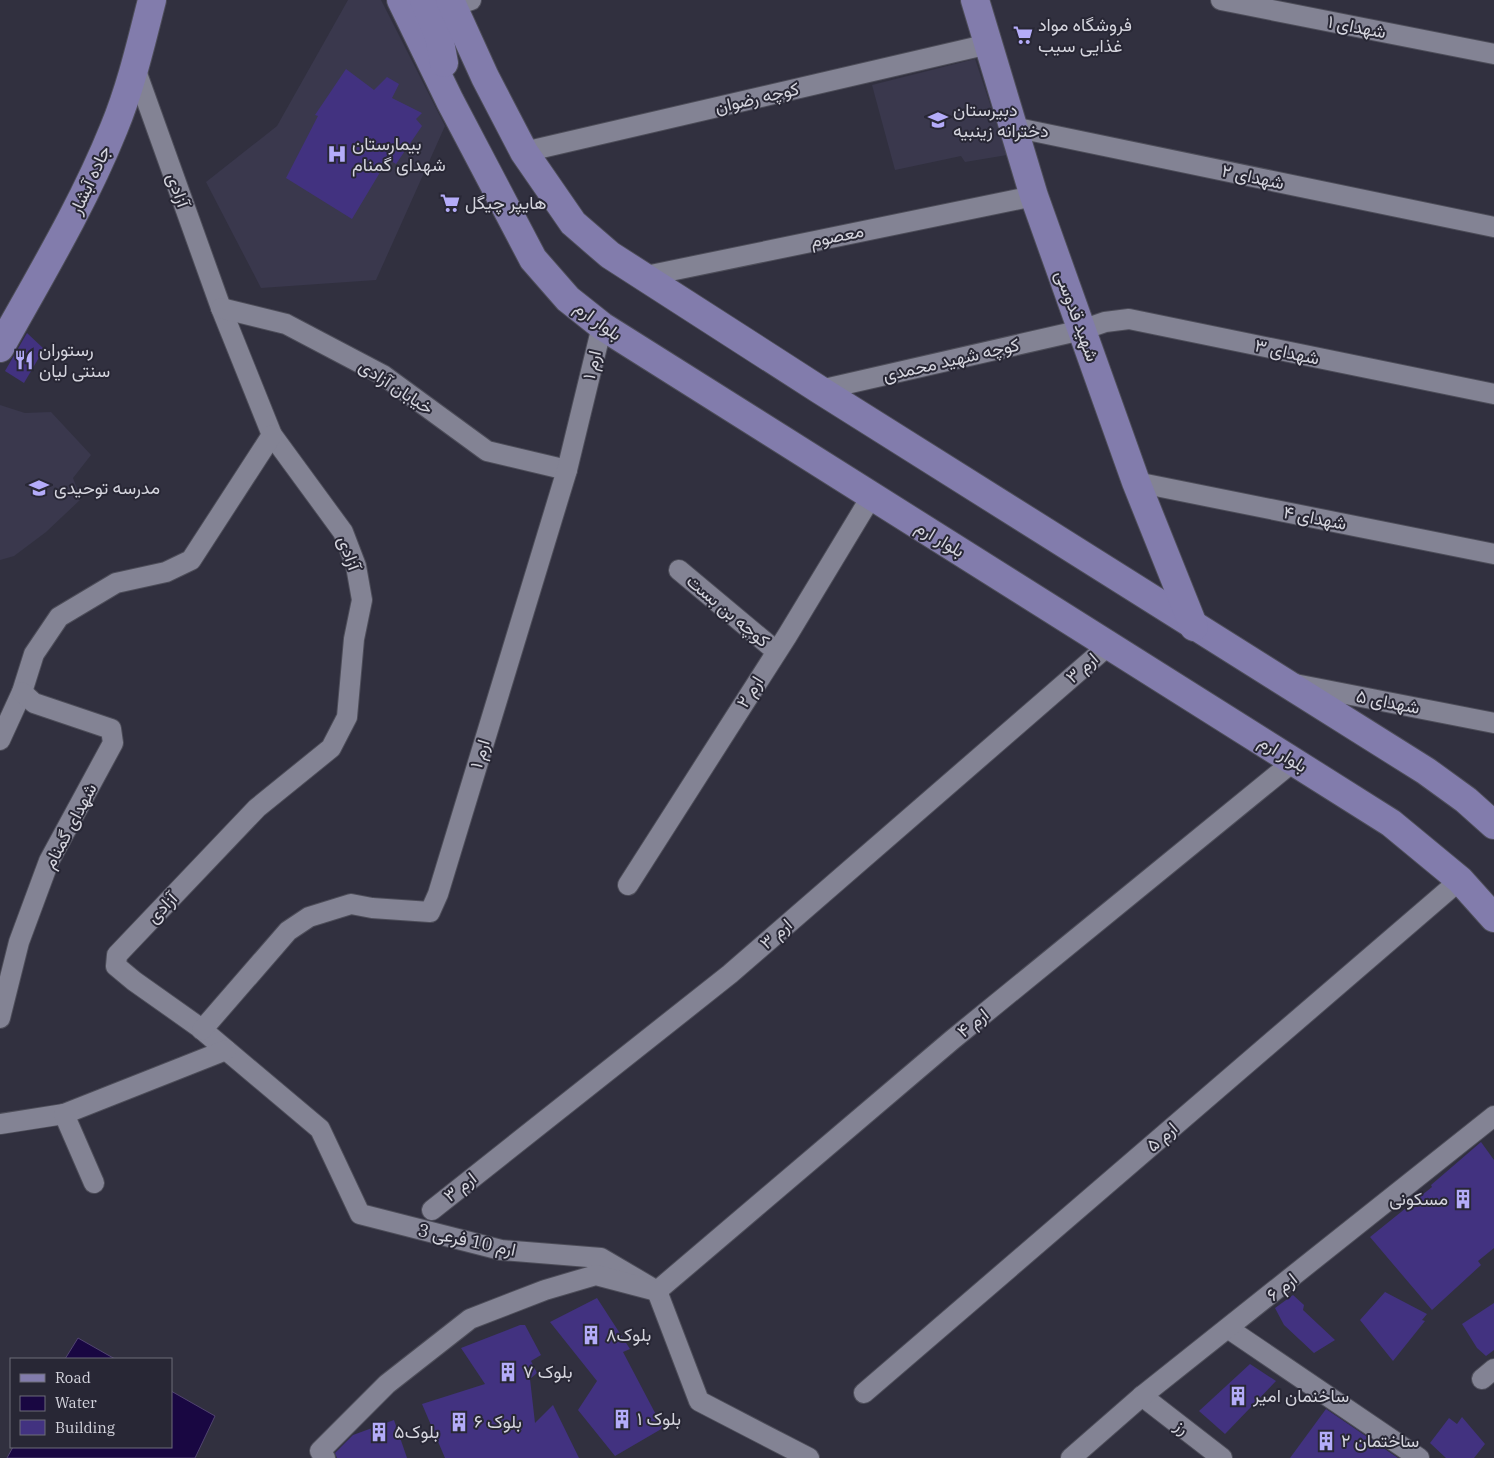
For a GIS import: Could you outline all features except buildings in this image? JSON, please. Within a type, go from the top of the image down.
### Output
[{"type":"main road","name":"جاده آبشار","points":[[0,348],[71,220],[114,128],[135,68],[152,0]]},
{"type":"main road","name":"بلوار ارم","points":[[401,0],[450,101],[533,259],[568,299],[602,326],[871,497],[1039,599],[1391,823],[1460,880],[1494,918]]},
{"type":"main road","points":[[424,0],[439,36],[450,101]]},
{"type":"main road","points":[[464,0],[485,77],[524,152],[573,222],[610,255],[641,277],[1426,772],[1466,800],[1494,824]]},
{"type":"main road","name":"شهید قدوسی","points":[[975,0],[1034,196],[1136,482],[1194,626]]},
{"type":"street","name":"شهدای ۱","points":[[1221,0],[1494,54]]},
{"type":"street","name":"کوچه رضوان","points":[[524,152],[989,44]]},
{"type":"street","name":"آزادی","points":[[134,981],[116,966],[117,955],[257,808],[331,748],[347,717],[354,639],[362,600],[356,566],[343,532],[272,435],[221,308],[135,68]]},
{"type":"street","name":"شهدای ۲","points":[[1013,127],[1494,227]]},
{"type":"street","name":"معصوم","points":[[641,277],[1034,196]]},
{"type":"street","name":"خیابان آزادی","points":[[221,308],[286,324],[382,375],[488,451],[567,470]]},
{"type":"street","name":"شهدای ۳","points":[[1082,330],[1105,322],[1129,319],[1494,394]]},
{"type":"street","name":"ارم ۱","points":[[202,1030],[288,931],[309,916],[351,904],[372,908],[430,912],[438,894],[567,470],[602,326]]},
{"type":"street","name":"کوچه شهید محمدی","points":[[820,390],[1082,330]]},
{"type":"street","points":[[0,740],[22,692],[34,654],[59,617],[116,583],[166,572],[192,560],[272,435]]},
{"type":"street","name":"شهدای ۴","points":[[1136,482],[1494,554]]},
{"type":"street","name":"ارم ۲","points":[[628,885],[776,652],[871,497]]},
{"type":"street","name":"کوچه بن بست","points":[[680,570],[776,652]]},
{"type":"street","name":"ارم ۳","points":[[432,1210],[730,974],[1109,644]]},
{"type":"street","name":"شهدای ۵","points":[[1281,681],[1494,723]]},
{"type":"street","name":"شهدای گمنام","points":[[0,1018],[19,942],[49,861],[113,743],[111,729],[34,703],[22,692]]},
{"type":"street","name":"ارم ۴","points":[[657,1291],[952,1040],[1294,760]]},
{"type":"street","name":"ارم ۵","points":[[864,1394],[1460,880]]},
{"type":"street","name":"ارم 10 فرعی 3","points":[[134,981],[202,1030],[320,1129],[360,1214],[501,1250],[601,1258],[657,1291]]},
{"type":"street","points":[[0,1124],[64,1114],[226,1050]]},
{"type":"street","points":[[64,1114],[94,1183]]},
{"type":"street","name":"ارم ۶","points":[[1071,1458],[1142,1396],[1229,1329],[1494,1116]]},
{"type":"street","points":[[325,1458],[320,1451],[387,1384],[470,1319],[545,1290],[596,1275],[657,1291],[699,1401],[809,1458]]},
{"type":"street","points":[[1229,1329],[1408,1448],[1419,1458]]},
{"type":"street","name":"رز","points":[[1142,1396],[1222,1458]]},
{"type":"shaded area","name":"بیمارستان شهدای گمنام","points":[[348,0],[381,0],[445,126],[376,280],[261,288],[206,182],[277,126]]},
{"type":"shaded area","name":"دبیرستان دخترانه زینبیه","points":[[975,59],[1007,155],[965,162],[961,156],[895,170],[872,85]]},
{"type":"shaded area","name":"مدرسه توحیدی","points":[[0,405],[25,413],[51,412],[91,455],[73,478],[81,499],[46,532],[14,556],[0,560]]},
{"type":"water","points":[[78,1338],[113,1358],[66,1358]]},
{"type":"water","points":[[172,1392],[215,1416],[195,1458],[7,1458],[12,1448],[172,1448]]},
{"type":"place","name":"فروشگاه مواد غذایی سیب","points":[[1023,35]]},
{"type":"place","name":"دبیرستان دخترانه زینبیه","points":[[938,120]]},
{"type":"place","name":"بیمارستان شهدای گمنام","points":[[337,154]]},
{"type":"place","name":"هایپر چیگل","points":[[450,203]]},
{"type":"place","name":"رستوران سنتی لیان","points":[[24,360]]},
{"type":"place","name":"مدرسه توحیدی","points":[[39,488]]},
{"type":"place","name":"مسکونی","points":[[1463,1199]]},
{"type":"place","name":"بلوک۸","points":[[591,1335]]},
{"type":"place","name":"بلوک ۷","points":[[508,1372]]},
{"type":"place","name":"ساخنمان امیر","points":[[1238,1396]]},
{"type":"place","name":"بلوک ۱","points":[[622,1419]]},
{"type":"place","name":"بلوک ۶","points":[[459,1422]]},
{"type":"place","name":"بلوک۵","points":[[379,1432]]},
{"type":"place","name":"ساختمان ۲","points":[[1326,1441]]}]
